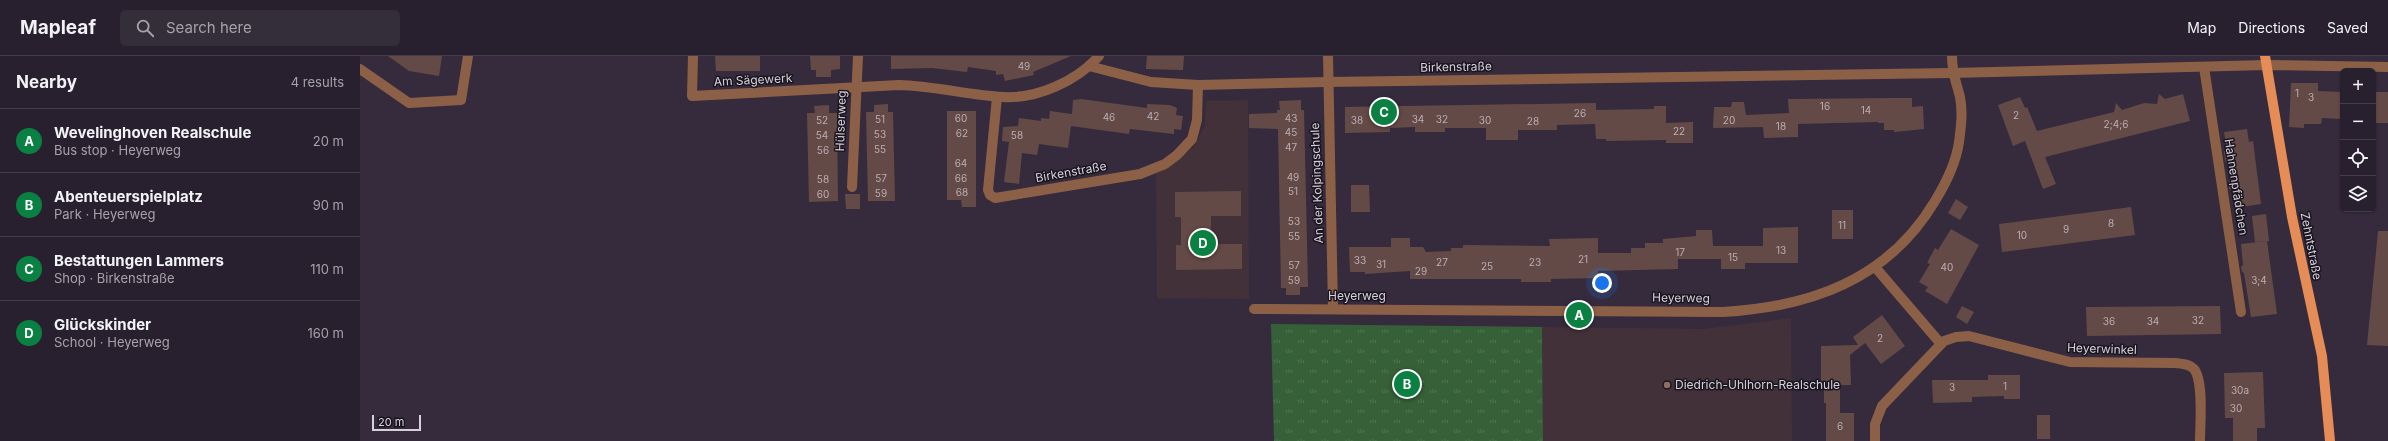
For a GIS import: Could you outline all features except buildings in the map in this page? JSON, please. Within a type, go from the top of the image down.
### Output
[{"type":"main road","name":"Zehntstraße","points":[[2265,61],[2292,217],[2322,356],[2330,441]]},
{"type":"street","points":[[360,69],[409,103],[462,100],[468,56]]},
{"type":"street","name":"Am Sägewerk","points":[[693,56],[692,96],[856,87]]},
{"type":"street","name":"Hülserweg","points":[[852,187],[858,56]]},
{"type":"street","points":[[856,87],[920,86],[1016,97],[1051,88],[1089,66],[1099,56]]},
{"type":"street","name":"An der Kolpingschule","points":[[1328,56],[1327,82],[1333,309]]},
{"type":"street","name":"Heyerweg","points":[[1254,309],[1741,311],[1773,307],[1810,298],[1854,281],[1875,267],[1902,244],[1931,208],[1952,170],[1959,144],[1961,109],[1952,73],[1952,56]]},
{"type":"street","name":"Birkenstraße","points":[[1089,66],[1151,82],[1198,86],[1327,82],[1952,73],[2204,67],[2265,61],[2388,67]]},
{"type":"street","name":"Hahnenpfädchen","points":[[2204,67],[2241,312]]},
{"type":"street","name":"Birkenstraße","points":[[997,96],[988,190],[990,195],[996,198],[1140,174],[1165,164],[1177,155],[1192,139],[1196,127],[1198,86]]},
{"type":"street","points":[[1875,267],[1941,344]]},
{"type":"street","name":"Heyerwinkel","points":[[1875,441],[1875,424],[1882,406],[1941,344],[1956,337],[1974,336],[2070,362],[2186,364],[2194,369],[2198,377],[2200,441]]},
{"type":"shaded area","points":[[1248,100],[1249,299],[1157,298],[1156,174],[1195,146],[1205,125],[1206,101]]},
{"type":"shaded area","name":"Diedrich-Uhlhorn-Realschule","points":[[1791,318],[1792,441],[1543,441],[1542,327],[1704,329]]},
{"type":"green space","points":[[1271,324],[1542,327],[1543,441],[1274,441]]},
{"type":"place","name":"Bestattungen Lammers","points":[[1384,112]]},
{"type":"place","name":"Glückskinder","points":[[1203,243]]},
{"type":"place","name":"Wevelinghoven Realschule","points":[[1579,315]]},
{"type":"place","name":"Abenteuerspielplatz","points":[[1407,384]]},
{"type":"place","name":"Diedrich-Uhlhorn-Realschule","points":[[1667,385]]}]
